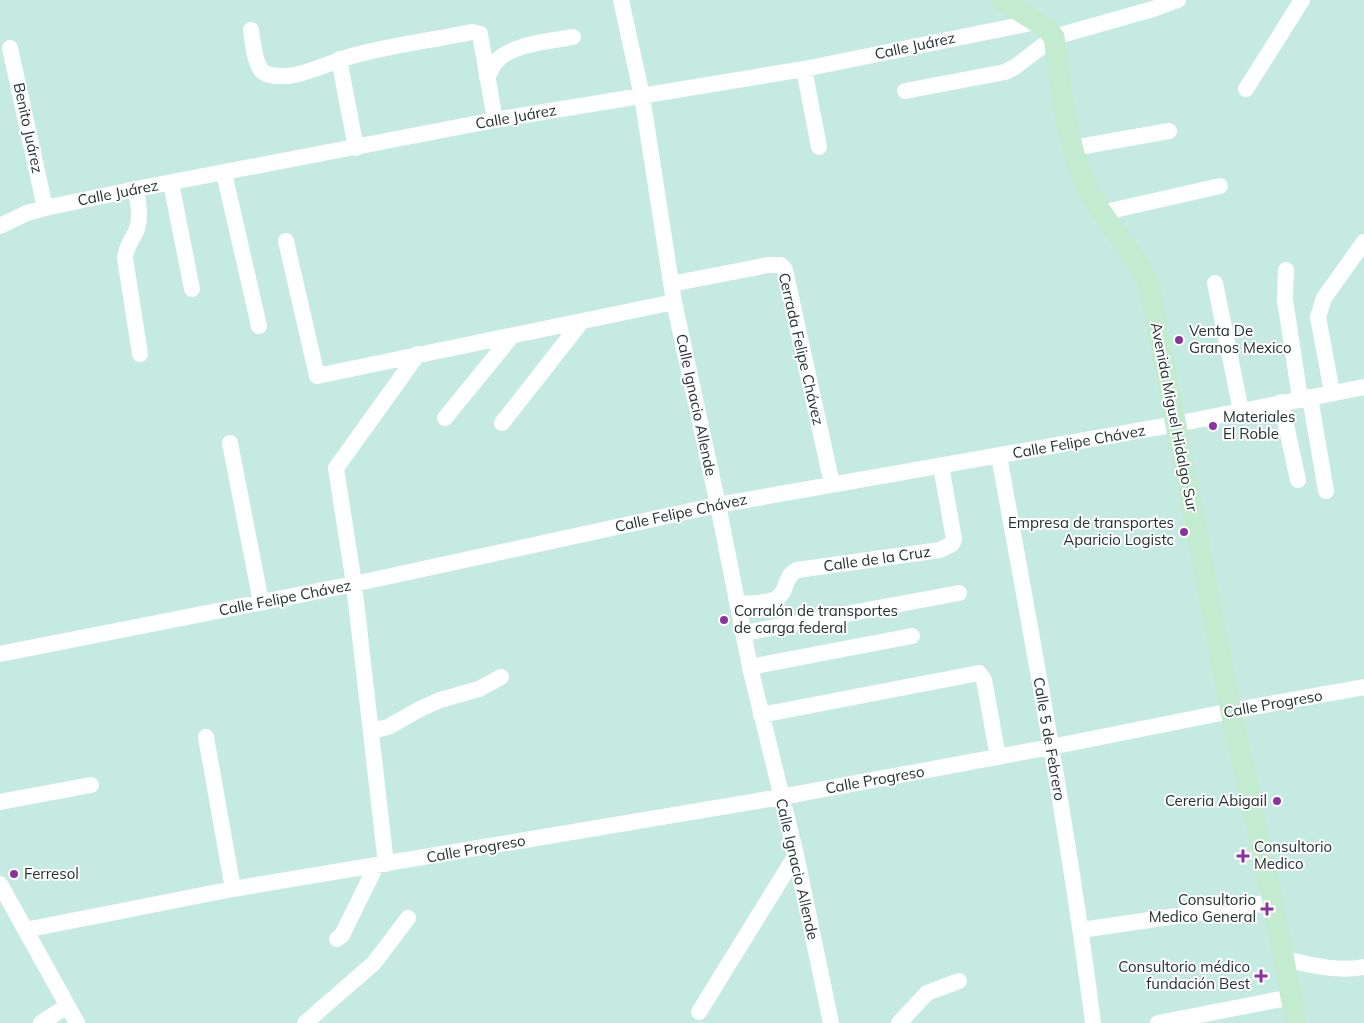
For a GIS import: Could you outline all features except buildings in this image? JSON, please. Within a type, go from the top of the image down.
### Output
[{"type":"main road","points":[[1002,0],[1046,28],[1054,36]]},
{"type":"main road","name":"Avenida Miguel Hidalgo Sur","points":[[1054,36],[1073,148],[1079,171],[1102,213],[1143,269],[1149,284],[1231,711],[1273,902],[1296,1023]]},
{"type":"street","name":"Calle Ignacio Allende","points":[[621,0],[642,96],[674,302],[718,505],[750,667],[796,855],[831,1023]]},
{"type":"street","points":[[905,90],[1011,70],[1054,36],[1153,9],[1178,0]]},
{"type":"street","points":[[1246,90],[1302,0]]},
{"type":"street","name":"Calle Juárez","points":[[0,226],[27,213],[45,208],[136,189],[495,120],[804,69],[1036,22]]},
{"type":"street","points":[[251,30],[262,71],[271,75],[288,76],[307,72],[339,59],[359,54],[476,32],[480,34],[482,39],[495,120]]},
{"type":"street","points":[[487,77],[495,62],[518,48],[573,37]]},
{"type":"street","name":"Benito Juárez","points":[[10,48],[45,208]]},
{"type":"street","points":[[339,59],[356,148]]},
{"type":"street","points":[[804,69],[819,147]]},
{"type":"street","points":[[1073,148],[1170,131]]},
{"type":"street","points":[[224,173],[259,326]]},
{"type":"street","points":[[171,183],[192,288]]},
{"type":"street","points":[[1102,213],[1220,186]]},
{"type":"street","points":[[136,189],[139,212],[137,228],[127,247],[125,258],[140,354]]},
{"type":"street","points":[[286,241],[317,376],[674,302]]},
{"type":"street","points":[[1332,392],[1318,317],[1320,307],[1324,298],[1364,242]]},
{"type":"street","name":"Cerrada Felipe Chávez","points":[[671,284],[768,265],[781,265],[785,270],[832,484]]},
{"type":"street","points":[[1286,270],[1286,300],[1326,491]]},
{"type":"street","points":[[1215,283],[1241,410]]},
{"type":"street","points":[[502,423],[582,321]]},
{"type":"street","points":[[445,418],[511,337]]},
{"type":"street","points":[[336,939],[342,935],[381,865],[371,731],[354,584],[336,468],[418,354]]},
{"type":"street","name":"Calle Felipe Chávez","points":[[0,654],[354,584],[718,505],[1176,424],[1305,397],[1364,387]]},
{"type":"street","points":[[1281,402],[1298,480]]},
{"type":"street","points":[[230,443],[261,602]]},
{"type":"street","name":"Calle 5 de Febrero","points":[[999,456],[1051,747],[1081,930],[1092,1023]]},
{"type":"street","name":"Calle de la Cruz","points":[[738,604],[778,598],[782,594],[789,576],[797,570],[947,548],[954,539],[941,466]]},
{"type":"street","points":[[744,633],[959,593]]},
{"type":"street","points":[[750,667],[912,636]]},
{"type":"street","points":[[761,714],[979,673],[984,680],[998,757]]},
{"type":"street","points":[[371,731],[388,727],[434,703],[479,689],[501,677]]},
{"type":"street","name":"Calle Progreso","points":[[25,930],[233,889],[781,797],[1364,687]]},
{"type":"street","points":[[206,737],[233,889]]},
{"type":"street","points":[[0,802],[90,785]]},
{"type":"street","points":[[700,1012],[796,855]]},
{"type":"street","points":[[0,884],[4,901],[25,930],[77,1023]]},
{"type":"street","points":[[1081,930],[1273,902]]},
{"type":"street","points":[[303,1023],[374,963],[408,918]]},
{"type":"street","points":[[1284,959],[1325,968],[1354,969],[1364,967]]},
{"type":"street","points":[[900,1023],[926,993],[959,981]]},
{"type":"street","points":[[1158,1023],[1292,997]]},
{"type":"street","points":[[41,1023],[67,1006]]},
{"type":"place","name":"Venta De Granos Mexico","points":[[1179,340]]},
{"type":"place","name":"Materiales El Roble","points":[[1213,426]]},
{"type":"place","name":"Empresa de transportes Aparicio Logistc","points":[[1184,532]]},
{"type":"place","name":"Corralón de transportes de carga federal","points":[[724,620]]},
{"type":"place","name":"Cereria Abigail","points":[[1277,801]]},
{"type":"place","name":"Consultorio Medico","points":[[1243,856]]},
{"type":"place","name":"Ferresol","points":[[14,874]]},
{"type":"place","name":"Consultorio Medico General","points":[[1267,909]]},
{"type":"place","name":"Consultorio médico fundación Best","points":[[1261,976]]}]
